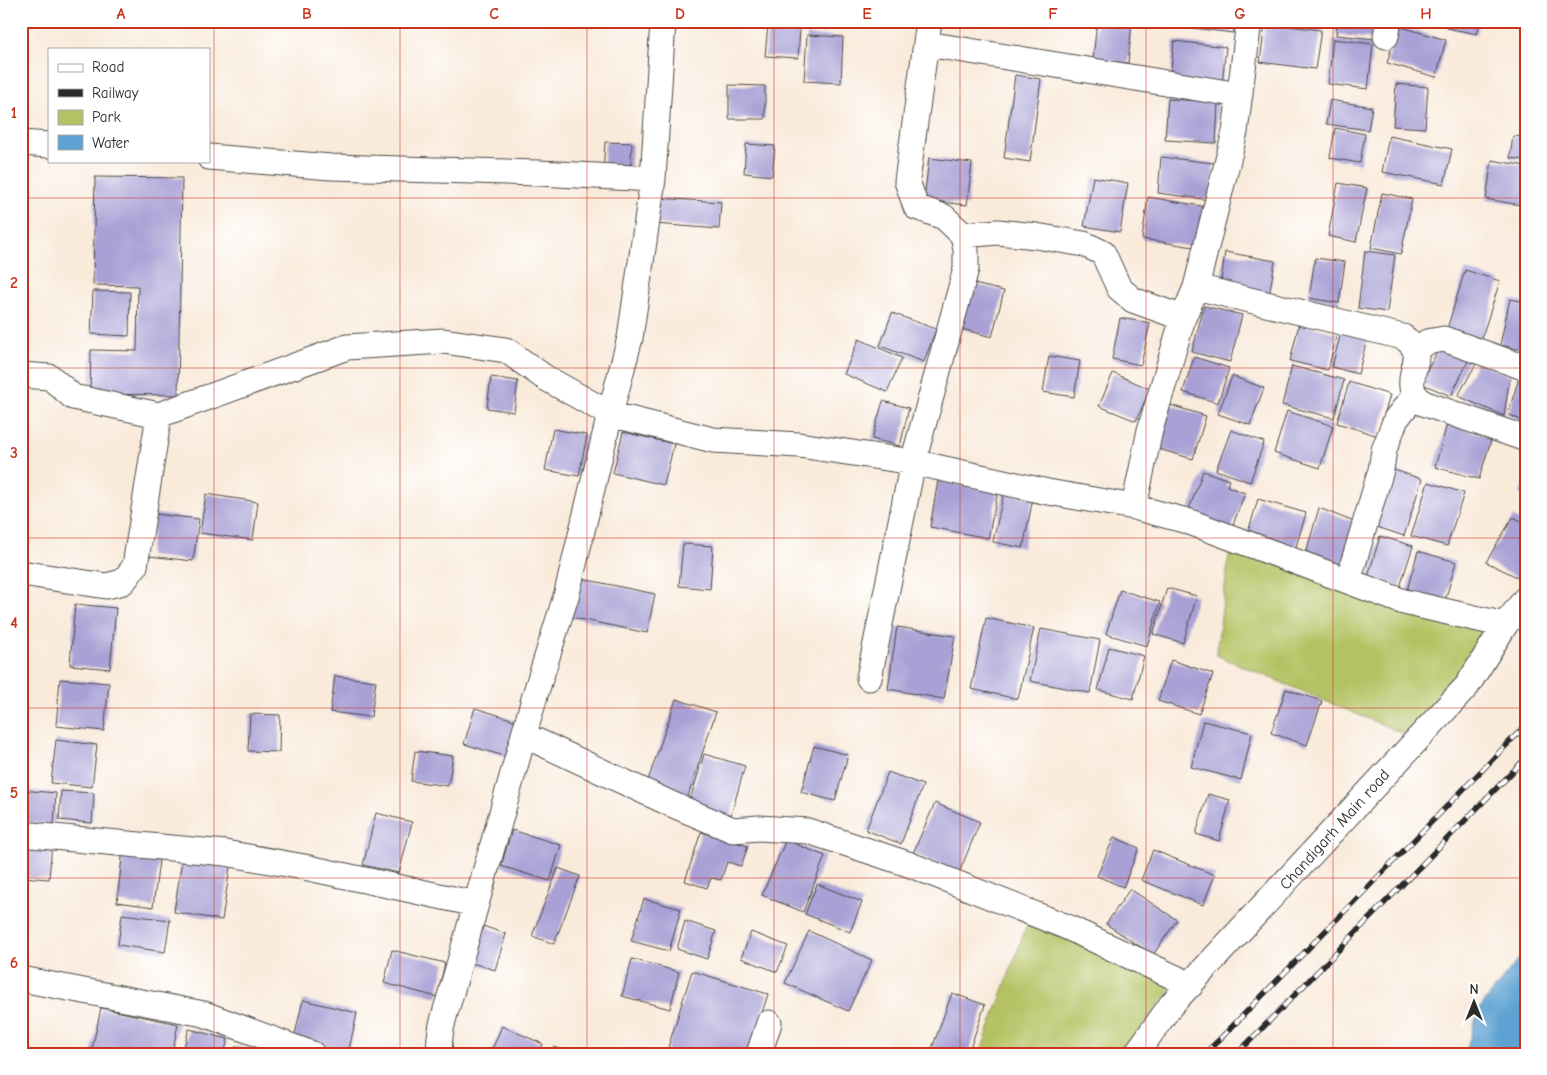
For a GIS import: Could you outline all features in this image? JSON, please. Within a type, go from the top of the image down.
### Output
[{"type":"street","points":[[440,1054],[441,1034],[450,992],[567,592],[630,338],[653,179],[663,21]]},
{"type":"street","points":[[1134,507],[1150,430],[1183,318],[1196,287],[1235,132],[1250,21]]},
{"type":"street","points":[[869,678],[914,462],[966,269],[966,250],[963,234],[944,217],[916,207],[907,181],[928,33],[1240,95]]},
{"type":"street","points":[[21,143],[48,145]]},
{"type":"street","points":[[210,158],[331,167],[538,173],[653,179]]},
{"type":"street","points":[[963,234],[998,232],[1084,244],[1103,253],[1119,288],[1133,300],[1183,318]]},
{"type":"street","points":[[1196,287],[1403,337],[1410,342],[1415,351],[1416,363],[1412,386],[1415,395],[1423,403],[1526,439]]},
{"type":"street","points":[[1415,351],[1427,342],[1444,339],[1526,368]]},
{"type":"street","points":[[21,375],[50,377],[74,397],[159,415],[347,347],[443,341],[506,350],[544,377],[610,414],[713,440],[799,445],[914,462],[1048,492],[1134,507],[1187,521],[1404,602],[1505,625]]},
{"type":"street","points":[[1348,581],[1381,470],[1384,450],[1396,419],[1415,395]]},
{"type":"street","points":[[21,573],[106,586],[123,582],[135,566],[159,415]]},
{"type":"street","name":"Chandigarh Main road","points":[[1136,1054],[1171,1005],[1467,686],[1505,625],[1526,598]]},
{"type":"street","points":[[524,735],[671,804],[733,830],[759,828],[808,831],[898,861],[1067,927],[1191,985]]},
{"type":"street","points":[[21,834],[225,853],[304,867],[476,904]]},
{"type":"street","points":[[21,978],[204,1014],[312,1054]]},
{"type":"street","points":[[759,1054],[769,1023]]},
{"type":"green space","points":[[1230,547],[1496,636],[1404,734],[1216,655]]},
{"type":"green space","points":[[1028,922],[1174,986],[1120,1054],[980,1054]]},
{"type":"water","points":[[1526,950],[1526,1054],[1465,1054],[1479,1009]]},
{"type":"building","points":[[1097,21],[1132,22],[1128,63],[1093,59]]},
{"type":"building","points":[[1185,21],[1235,21],[1233,33],[1184,27]]},
{"type":"building","points":[[1337,21],[1377,21],[1375,39],[1336,35]]},
{"type":"building","points":[[1448,21],[1480,21],[1477,34],[1447,28]]},
{"type":"building","points":[[1265,23],[1321,30],[1315,69],[1260,62]]},
{"type":"building","points":[[768,25],[800,28],[798,58],[765,56]]},
{"type":"building","points":[[1398,26],[1446,40],[1436,77],[1387,63]]},
{"type":"building","points":[[807,35],[843,37],[841,83],[804,81]]},
{"type":"building","points":[[1333,39],[1373,44],[1368,89],[1328,84]]},
{"type":"building","points":[[1174,41],[1226,47],[1222,84],[1170,79]]},
{"type":"building","points":[[1015,75],[1041,79],[1030,162],[1004,158]]},
{"type":"building","points":[[1396,84],[1428,87],[1425,128],[1393,126]]},
{"type":"building","points":[[729,85],[765,86],[765,119],[729,119]]},
{"type":"building","points":[[1168,99],[1218,102],[1216,143],[1165,140]]},
{"type":"building","points":[[1330,100],[1372,107],[1368,130],[1326,124]]},
{"type":"building","points":[[1335,128],[1365,134],[1360,163],[1330,158]]},
{"type":"building","points":[[1389,136],[1452,149],[1444,184],[1382,172]]},
{"type":"building","points":[[1513,136],[1526,137],[1526,160],[1510,158]]},
{"type":"building","points":[[605,142],[632,143],[630,176],[603,175]]},
{"type":"building","points":[[746,144],[775,146],[772,176],[744,173]]},
{"type":"building","points":[[1161,157],[1214,163],[1210,200],[1158,193]]},
{"type":"building","points":[[929,158],[972,163],[967,205],[924,200]]},
{"type":"building","points":[[1492,160],[1526,166],[1526,206],[1486,199]]},
{"type":"building","points":[[95,177],[182,178],[178,395],[90,394],[91,350],[137,351],[138,286],[93,285]]},
{"type":"building","points":[[1093,177],[1128,183],[1120,232],[1084,226]]},
{"type":"building","points":[[1338,183],[1367,188],[1356,242],[1328,236]]},
{"type":"building","points":[[1382,193],[1412,199],[1401,254],[1371,248]]},
{"type":"building","points":[[1148,197],[1207,207],[1200,248],[1142,239]]},
{"type":"building","points":[[657,198],[721,202],[719,229],[655,224]]},
{"type":"building","points":[[1365,251],[1395,255],[1387,312],[1358,308]]},
{"type":"building","points":[[1225,252],[1275,261],[1269,296],[1220,288]]},
{"type":"building","points":[[1315,258],[1345,262],[1339,303],[1309,298]]},
{"type":"building","points":[[1465,270],[1500,281],[1481,340],[1447,329]]},
{"type":"building","points":[[970,283],[1004,291],[992,337],[958,328]]},
{"type":"building","points":[[93,291],[130,292],[129,336],[91,334]]},
{"type":"building","points":[[1510,299],[1526,302],[1526,351],[1500,345]]},
{"type":"building","points":[[1204,306],[1242,315],[1230,362],[1192,352]]},
{"type":"building","points":[[892,313],[936,329],[924,362],[880,346]]},
{"type":"building","points":[[1120,318],[1150,323],[1141,365],[1112,359]]},
{"type":"building","points":[[1299,324],[1337,333],[1328,370],[1290,361]]},
{"type":"building","points":[[1342,328],[1368,335],[1358,374],[1332,367]]},
{"type":"building","points":[[859,339],[902,358],[887,392],[844,374]]},
{"type":"building","points":[[1439,349],[1470,357],[1451,396],[1420,383]]},
{"type":"building","points":[[1049,356],[1080,361],[1074,397],[1043,392]]},
{"type":"building","points":[[1194,357],[1229,368],[1218,403],[1183,392]]},
{"type":"building","points":[[1477,362],[1510,376],[1504,416],[1458,396]]},
{"type":"building","points":[[1292,366],[1344,380],[1334,418],[1282,405]]},
{"type":"building","points":[[1113,373],[1150,389],[1136,421],[1099,406]]},
{"type":"building","points":[[1232,376],[1264,388],[1250,425],[1218,414]]},
{"type":"building","points":[[491,377],[518,381],[514,412],[487,408]]},
{"type":"building","points":[[1519,378],[1526,380],[1526,423],[1508,414]]},
{"type":"building","points":[[1349,382],[1390,395],[1378,436],[1337,423]]},
{"type":"building","points":[[883,401],[909,408],[900,446],[872,439]]},
{"type":"building","points":[[1167,404],[1206,416],[1193,459],[1155,448]]},
{"type":"building","points":[[1287,411],[1333,426],[1320,468],[1274,453]]},
{"type":"building","points":[[1447,424],[1492,437],[1479,479],[1435,467]]},
{"type":"building","points":[[553,429],[587,435],[579,476],[545,470]]},
{"type":"building","points":[[1231,430],[1264,442],[1250,482],[1216,470]]},
{"type":"building","points":[[623,432],[674,444],[664,485],[613,473]]},
{"type":"building","points":[[1388,468],[1422,479],[1404,536],[1371,525]]},
{"type":"building","points":[[1203,471],[1229,480],[1227,486],[1245,493],[1231,530],[1187,515]]},
{"type":"building","points":[[1526,478],[1526,495],[1520,494]]},
{"type":"building","points":[[938,481],[998,492],[988,538],[930,527]]},
{"type":"building","points":[[1428,482],[1464,493],[1447,546],[1411,536]]},
{"type":"building","points":[[1004,492],[1033,498],[1023,548],[993,542]]},
{"type":"building","points":[[206,494],[258,502],[253,540],[200,533]]},
{"type":"building","points":[[1258,499],[1306,513],[1295,550],[1247,536]]},
{"type":"building","points":[[1319,508],[1354,522],[1345,567],[1305,556]]},
{"type":"building","points":[[155,514],[199,519],[193,561],[149,556]]},
{"type":"building","points":[[1513,517],[1526,523],[1526,571],[1519,578],[1486,562]]},
{"type":"building","points":[[1380,536],[1413,546],[1400,587],[1368,577]]},
{"type":"building","points":[[683,544],[713,546],[710,589],[679,586]]},
{"type":"building","points":[[1418,551],[1456,562],[1444,605],[1406,594]]},
{"type":"building","points":[[578,578],[655,594],[647,633],[570,617]]},
{"type":"building","points":[[1167,588],[1197,596],[1183,643],[1153,634]]},
{"type":"building","points":[[1120,590],[1160,602],[1147,646],[1106,634]]},
{"type":"building","points":[[75,604],[116,608],[110,669],[70,665]]},
{"type":"building","points":[[986,618],[1034,628],[1018,699],[971,689]]},
{"type":"building","points":[[897,627],[955,636],[944,699],[888,689]]},
{"type":"building","points":[[1041,629],[1100,640],[1090,693],[1030,681]]},
{"type":"building","points":[[1109,647],[1144,656],[1133,699],[1098,690]]},
{"type":"building","points":[[1171,660],[1213,674],[1199,714],[1158,701]]},
{"type":"building","points":[[335,676],[376,681],[371,717],[330,712]]},
{"type":"building","points":[[60,679],[109,683],[104,731],[56,726]]},
{"type":"building","points":[[1286,689],[1322,701],[1307,745],[1271,733]]},
{"type":"building","points":[[676,699],[716,712],[687,799],[646,786]]},
{"type":"building","points":[[475,708],[524,723],[514,759],[464,744]]},
{"type":"building","points":[[250,714],[280,715],[279,752],[248,751]]},
{"type":"building","points":[[1203,721],[1252,733],[1241,780],[1191,767]]},
{"type":"building","points":[[56,740],[97,745],[92,787],[51,783]]},
{"type":"building","points":[[814,746],[848,755],[835,801],[801,792]]},
{"type":"building","points":[[415,751],[453,756],[448,786],[411,781]]},
{"type":"building","points":[[704,754],[745,766],[729,822],[687,810]]},
{"type":"building","points":[[888,772],[923,785],[901,844],[866,830]]},
{"type":"building","points":[[21,790],[56,793],[54,824],[21,822]]},
{"type":"building","points":[[61,791],[94,793],[92,823],[59,820]]},
{"type":"building","points":[[1208,794],[1230,800],[1219,841],[1196,834]]},
{"type":"building","points":[[935,803],[980,822],[959,873],[913,853]]},
{"type":"building","points":[[376,813],[412,822],[399,873],[363,865]]},
{"type":"building","points":[[512,830],[561,845],[550,881],[501,866]]},
{"type":"building","points":[[701,832],[748,846],[741,866],[727,862],[721,880],[711,878],[707,888],[685,881]]},
{"type":"building","points":[[1114,837],[1139,848],[1123,887],[1097,876]]},
{"type":"building","points":[[786,840],[825,856],[803,912],[762,895]]},
{"type":"building","points":[[21,841],[52,843],[49,879],[21,877]]},
{"type":"building","points":[[123,849],[160,853],[153,907],[117,902]]},
{"type":"building","points":[[1153,850],[1215,875],[1203,905],[1141,880]]},
{"type":"building","points":[[183,853],[231,861],[222,920],[174,912]]},
{"type":"building","points":[[558,868],[580,876],[554,944],[532,936]]},
{"type":"building","points":[[817,884],[862,902],[850,932],[805,914]]},
{"type":"building","points":[[1130,889],[1177,920],[1153,955],[1106,924]]},
{"type":"building","points":[[644,899],[681,909],[669,951],[631,941]]},
{"type":"building","points":[[122,914],[170,920],[165,952],[118,945]]},
{"type":"building","points":[[685,921],[716,931],[707,959],[677,949]]},
{"type":"building","points":[[477,924],[506,934],[495,970],[465,961]]},
{"type":"building","points":[[809,931],[872,960],[848,1011],[785,983]]},
{"type":"building","points":[[751,932],[788,946],[777,972],[741,958]]},
{"type":"building","points":[[392,950],[445,963],[437,997],[384,983]]},
{"type":"building","points":[[632,959],[679,972],[670,1009],[622,996]]},
{"type":"building","points":[[692,971],[768,994],[749,1054],[666,1054]]},
{"type":"building","points":[[952,993],[985,1005],[968,1054],[930,1054]]},
{"type":"building","points":[[303,1000],[357,1013],[348,1054],[340,1054],[293,1043]]},
{"type":"building","points":[[101,1008],[178,1024],[172,1054],[91,1054]]},
{"type":"building","points":[[502,1026],[543,1044],[539,1054],[490,1054]]},
{"type":"building","points":[[189,1029],[228,1039],[224,1054],[182,1054]]},
{"type":"building","points":[[236,1046],[264,1053],[264,1054],[235,1054]]},
{"type":"building","points":[[553,1047],[573,1053],[573,1054],[551,1054]]},
{"type":"railway","points":[[1204,1054],[1526,725]]},
{"type":"railway","points":[[1237,1054],[1526,758]]}]
